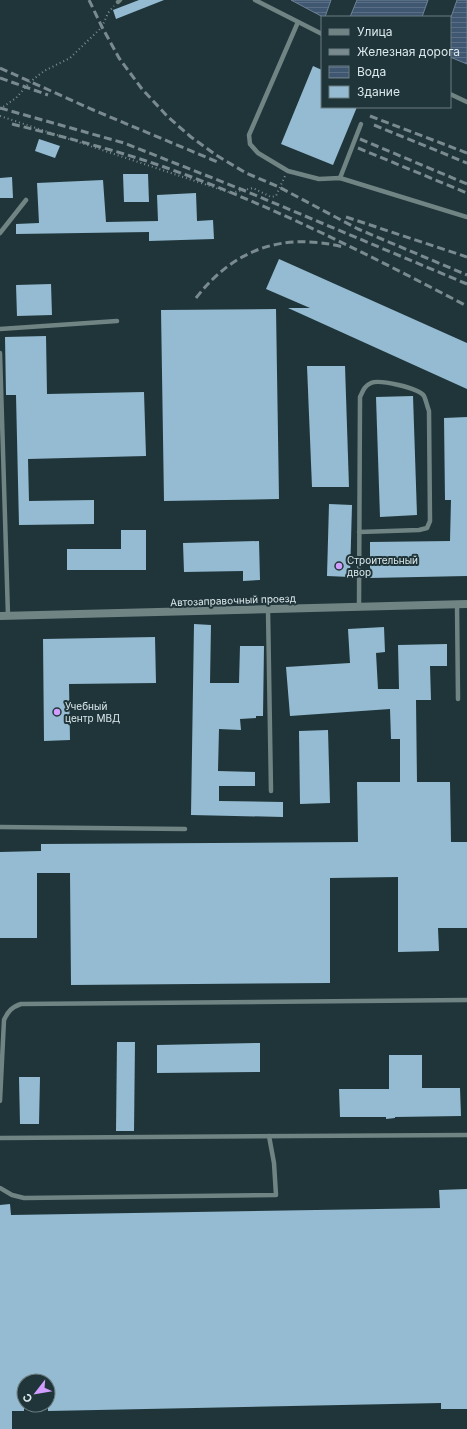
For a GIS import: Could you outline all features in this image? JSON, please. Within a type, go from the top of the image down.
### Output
[{"type":"street","name":"Автозаправочный проезд","points":[[4,616],[467,604]]},
{"type":"lane","points":[[255,0],[321,34]]},
{"type":"lane","points":[[298,22],[249,136],[250,144],[258,153],[288,171],[318,179],[340,178],[467,217]]},
{"type":"lane","points":[[451,94],[467,102]]},
{"type":"lane","points":[[340,178],[361,124]]},
{"type":"lane","points":[[0,233],[26,200]]},
{"type":"lane","points":[[0,329],[117,321]]},
{"type":"lane","points":[[0,353],[4,616]]},
{"type":"lane","points":[[359,532],[419,530],[427,528],[430,521],[429,411],[423,395],[416,390],[382,381],[372,382],[364,387],[360,397],[359,532],[359,607]]},
{"type":"lane","points":[[457,604],[458,699]]},
{"type":"lane","points":[[268,609],[271,791]]},
{"type":"lane","points":[[0,827],[185,828]]},
{"type":"lane","points":[[0,1101],[4,1020],[8,1012],[14,1006],[21,1004],[467,1000]]},
{"type":"lane","points":[[0,1138],[467,1135]]},
{"type":"lane","points":[[0,1188],[12,1195],[24,1198],[276,1195],[274,1163],[269,1136]]},
{"type":"path","points":[[0,109],[16,98],[30,82],[44,71],[70,58],[102,27],[108,13],[119,1]]},
{"type":"path","points":[[0,116],[231,193],[253,188],[271,197],[276,196],[288,171]]},
{"type":"water","points":[[291,0],[331,0],[325,16],[321,16]]},
{"type":"water","points":[[357,0],[428,0],[422,16],[350,16]]},
{"type":"water","points":[[457,0],[467,0],[467,64],[451,57],[451,17]]},
{"type":"building","points":[[139,0],[164,0],[116,19],[113,10]]},
{"type":"building","points":[[313,66],[321,70],[321,108],[357,108],[333,165],[281,144]]},
{"type":"building","points":[[39,139],[60,146],[55,158],[35,151]]},
{"type":"building","points":[[123,174],[148,174],[149,202],[124,202]]},
{"type":"building","points":[[12,177],[13,198],[0,198],[0,178]]},
{"type":"building","points":[[103,180],[106,222],[158,221],[157,195],[196,193],[197,221],[213,220],[214,239],[149,241],[149,232],[16,234],[16,224],[39,223],[37,183]]},
{"type":"building","points":[[279,259],[467,343],[467,389],[288,308],[310,308],[266,289]]},
{"type":"building","points":[[51,284],[52,315],[17,316],[16,285]]},
{"type":"building","points":[[276,309],[279,499],[164,501],[161,310]]},
{"type":"building","points":[[46,336],[47,394],[144,392],[146,456],[28,459],[29,501],[94,500],[94,524],[19,525],[16,395],[6,395],[5,337]]},
{"type":"building","points":[[307,366],[345,366],[349,487],[312,487]]},
{"type":"building","points":[[413,396],[417,515],[380,517],[376,397]]},
{"type":"building","points":[[467,417],[467,576],[370,578],[370,542],[450,541],[451,500],[445,500],[444,418]]},
{"type":"building","points":[[329,504],[352,505],[350,577],[327,576]]},
{"type":"building","points":[[121,530],[146,530],[146,570],[67,570],[67,549],[121,549]]},
{"type":"building","points":[[259,541],[260,580],[243,581],[243,571],[184,572],[183,543]]},
{"type":"building","points":[[194,624],[211,625],[210,683],[239,683],[240,646],[264,646],[263,716],[240,719],[241,730],[219,729],[218,771],[255,772],[255,786],[219,786],[219,801],[283,802],[283,817],[191,815]]},
{"type":"building","points":[[384,627],[385,652],[376,653],[378,689],[399,689],[398,645],[447,644],[447,666],[430,666],[431,700],[416,700],[417,782],[450,782],[451,842],[467,842],[467,928],[438,928],[439,951],[398,952],[398,877],[330,878],[330,983],[71,985],[70,873],[37,873],[37,938],[0,938],[0,852],[41,851],[41,844],[358,842],[357,782],[400,782],[400,739],[391,739],[390,709],[290,716],[286,667],[350,663],[348,629]]},
{"type":"building","name":"Учебный центр МВД","points":[[155,637],[156,683],[69,684],[70,740],[44,741],[43,639]]},
{"type":"building","points":[[328,730],[330,803],[300,804],[299,731]]},
{"type":"building","points":[[117,1042],[135,1042],[134,1131],[116,1131]]},
{"type":"building","points":[[260,1043],[260,1072],[157,1073],[157,1045]]},
{"type":"building","points":[[389,1055],[422,1055],[422,1088],[460,1088],[461,1116],[395,1117],[386,1119],[386,1117],[340,1117],[339,1089],[389,1089]]},
{"type":"building","points":[[19,1077],[40,1077],[39,1124],[20,1124]]},
{"type":"building","points":[[467,1189],[467,1409],[441,1409],[441,1403],[56,1411],[56,1373],[16,1373],[16,1411],[12,1411],[12,1429],[0,1429],[0,1205],[10,1204],[11,1215],[440,1208],[439,1190]]},
{"type":"railway","points":[[89,0],[119,58],[142,89],[168,117],[191,137],[216,155],[246,173],[279,187],[358,229],[467,275]]},
{"type":"railway","points":[[0,68],[91,109],[220,163]]},
{"type":"railway","points":[[0,78],[48,95]]},
{"type":"railway","points":[[0,108],[124,143],[243,190],[467,284]]},
{"type":"railway","points":[[370,116],[467,153]]},
{"type":"railway","points":[[12,124],[129,155],[206,182],[282,214],[467,306]]},
{"type":"railway","points":[[374,125],[467,163]]},
{"type":"railway","points":[[360,139],[467,184]]},
{"type":"railway","points":[[358,148],[467,193]]},
{"type":"railway","points":[[346,217],[467,257]]},
{"type":"railway","points":[[196,298],[211,281],[227,267],[243,256],[261,248],[300,242],[321,243],[343,247]]},
{"type":"place","name":"Строительный двор","points":[[339,566]]},
{"type":"place","name":"Учебный центр МВД","points":[[57,712]]}]
